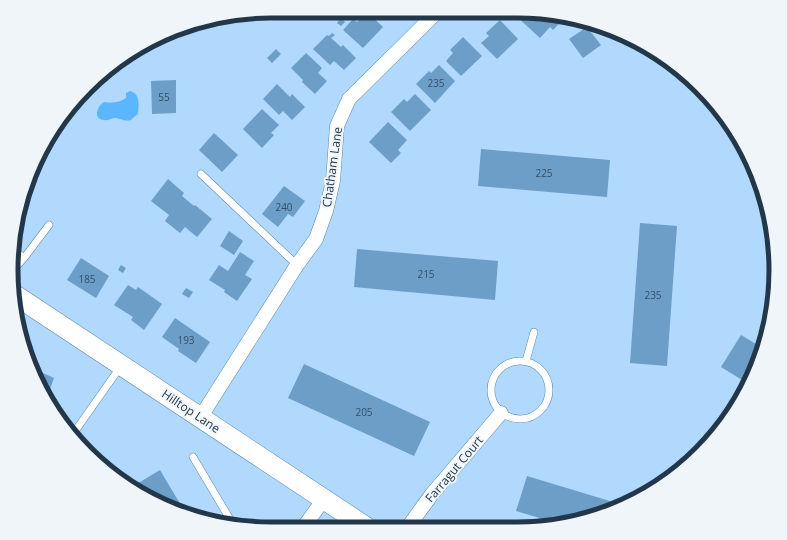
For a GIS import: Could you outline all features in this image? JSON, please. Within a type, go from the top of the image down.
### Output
[{"type":"street","name":"Chatham Lane","points":[[200,418],[297,265],[316,239],[326,211],[333,181],[337,126],[350,99],[431,18]]},
{"type":"street","name":"Hilltop Lane","points":[[20,298],[358,522]]},
{"type":"street","name":"Farragut Court","points":[[412,522],[432,494],[501,413]]},
{"type":"street","points":[[307,522],[324,499]]},
{"type":"lane","points":[[201,174],[297,265]]},
{"type":"lane","points":[[18,264],[49,225]]},
{"type":"lane","points":[[19,254],[24,258]]},
{"type":"lane","points":[[526,361],[534,332]]},
{"type":"lane","points":[[526,361],[543,370],[548,381],[550,392],[547,403],[540,412],[530,418],[518,420],[501,413],[492,399],[491,388],[494,377],[501,368],[511,362],[526,361]]},
{"type":"lane","points":[[76,430],[121,365]]},
{"type":"lane","points":[[193,457],[230,519]]},
{"type":"water","points":[[130,91],[136,94],[139,103],[138,114],[131,120],[115,118],[106,120],[97,116],[101,104],[104,102],[121,101],[126,98],[126,93]]},
{"type":"building","points":[[341,18],[345,22],[341,26],[337,23]]},
{"type":"building","points":[[361,18],[373,18],[383,27],[363,48],[343,30],[353,19],[357,22]]},
{"type":"building","points":[[518,18],[561,22],[553,30],[550,27],[540,38]]},
{"type":"building","points":[[500,20],[518,39],[497,59],[481,43],[489,36],[486,33]]},
{"type":"building","points":[[586,28],[588,29],[601,45],[583,58],[569,39]]},
{"type":"building","points":[[332,33],[335,35],[331,38],[341,47],[343,45],[356,58],[344,70],[334,61],[330,65],[313,49],[327,35],[329,36]]},
{"type":"building","points":[[463,37],[482,56],[461,76],[446,61],[453,53],[450,50]]},
{"type":"building","points":[[276,49],[281,54],[272,63],[267,58]]},
{"type":"building","points":[[306,53],[322,68],[318,73],[327,81],[315,94],[302,82],[303,80],[291,68]]},
{"type":"building","points":[[439,65],[455,81],[435,103],[416,84],[429,71],[431,73]]},
{"type":"building","points":[[176,80],[176,113],[152,114],[151,81]]},
{"type":"building","points":[[277,84],[290,97],[292,94],[305,107],[292,120],[283,111],[279,115],[263,99]]},
{"type":"building","points":[[415,94],[431,110],[410,131],[391,112],[404,99],[407,102]]},
{"type":"building","points":[[262,109],[279,125],[271,133],[274,135],[262,148],[243,129]]},
{"type":"building","points":[[388,122],[407,140],[398,150],[401,153],[391,163],[369,142]]},
{"type":"building","points":[[214,133],[238,155],[222,172],[199,150]]},
{"type":"building","points":[[481,149],[610,160],[607,197],[478,186]]},
{"type":"building","points":[[168,179],[184,193],[182,196],[212,219],[197,237],[185,227],[180,233],[165,221],[169,215],[151,201]]},
{"type":"building","points":[[284,186],[305,201],[293,217],[288,214],[278,227],[262,214]]},
{"type":"building","points":[[640,223],[677,226],[667,366],[630,363]]},
{"type":"building","points":[[229,231],[243,241],[234,255],[220,246]]},
{"type":"building","points":[[357,249],[498,261],[495,300],[354,287]]},
{"type":"building","points":[[240,252],[254,261],[245,275],[252,279],[237,301],[224,292],[225,290],[209,280],[219,265],[228,271]]},
{"type":"building","points":[[81,258],[109,276],[96,298],[67,280]]},
{"type":"building","points":[[121,265],[126,268],[123,273],[118,270]]},
{"type":"building","points":[[128,285],[136,290],[138,287],[162,304],[144,330],[131,320],[133,317],[114,305]]},
{"type":"building","points":[[186,288],[193,292],[189,298],[182,294]]},
{"type":"building","points":[[175,318],[210,342],[196,363],[178,351],[179,349],[162,337]]},
{"type":"building","points":[[741,335],[758,345],[743,381],[721,367]]},
{"type":"building","points":[[304,364],[430,422],[414,456],[288,398]]},
{"type":"building","points":[[40,371],[54,378],[49,391]]},
{"type":"building","points":[[160,470],[182,506],[159,496],[137,484]]},
{"type":"building","points":[[527,476],[614,502],[598,509],[550,520],[516,511]]}]
